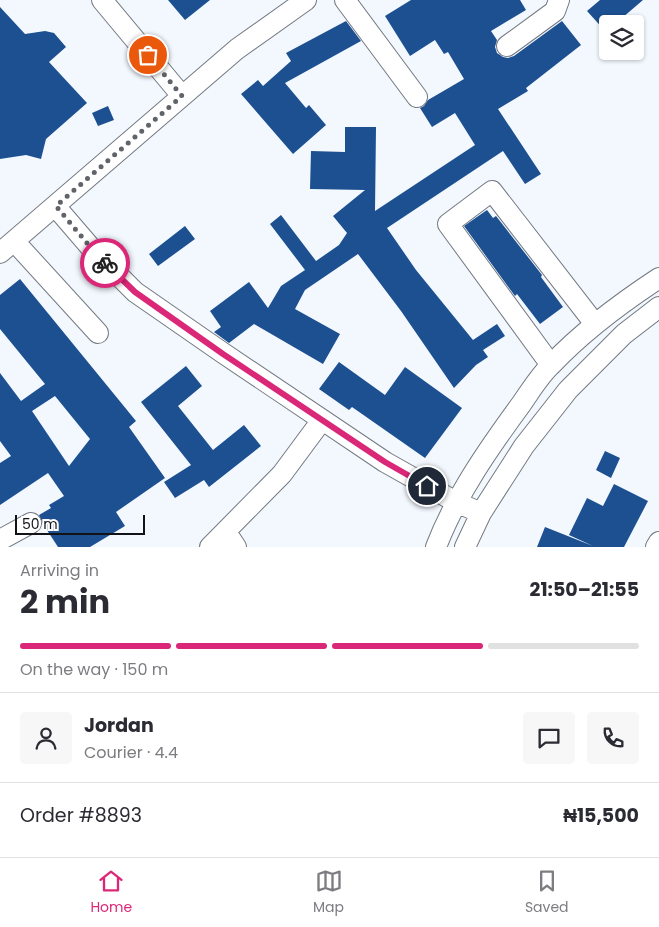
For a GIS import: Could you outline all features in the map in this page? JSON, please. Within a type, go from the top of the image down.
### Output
[{"type":"street","points":[[102,0],[182,96]]},
{"type":"street","points":[[98,333],[7,247],[237,49],[306,0]]},
{"type":"street","points":[[346,0],[417,97]]},
{"type":"street","points":[[507,46],[555,11],[559,0]]},
{"type":"street","points":[[550,365],[448,224],[492,191],[595,324]]},
{"type":"street","points":[[56,206],[92,249],[135,292],[385,462],[456,502],[481,513]]},
{"type":"street","points":[[436,547],[456,502],[504,427],[550,365],[595,324],[659,278]]},
{"type":"street","points":[[465,547],[481,513],[524,446],[568,390],[624,334],[659,307]]},
{"type":"street","points":[[210,547],[231,539],[322,420]]},
{"type":"street","points":[[0,540],[31,523]]},
{"type":"street","points":[[656,547],[659,542]]},
{"type":"building","points":[[168,0],[210,0],[185,20]]},
{"type":"building","points":[[411,0],[520,0],[526,10],[491,31],[497,40],[495,47],[497,53],[503,57],[514,56],[562,21],[581,45],[526,88],[528,91],[498,109],[541,174],[525,184],[503,151],[387,228],[416,270],[473,340],[497,324],[505,336],[483,350],[488,357],[476,365],[454,388],[401,311],[358,254],[305,290],[295,309],[340,334],[323,364],[254,324],[229,343],[214,332],[221,327],[210,311],[249,282],[268,308],[281,286],[305,270],[270,224],[281,215],[316,261],[339,245],[347,233],[333,216],[365,190],[310,189],[311,151],[345,152],[345,127],[376,127],[375,211],[475,145],[455,113],[432,127],[420,108],[428,100],[464,79],[448,52],[444,54],[435,40],[410,56],[385,16]]},
{"type":"building","points":[[600,0],[643,0],[626,15],[599,15],[599,24],[587,11]]},
{"type":"building","points":[[0,7],[25,34],[45,31],[54,33],[66,47],[49,62],[87,103],[46,139],[41,159],[26,155],[0,159]]},
{"type":"building","points":[[346,21],[361,41],[285,83],[306,108],[309,105],[326,125],[293,154],[241,94],[258,80],[263,86],[291,61],[286,53]]},
{"type":"building","points":[[108,106],[114,120],[98,126],[92,113]]},
{"type":"building","points":[[487,210],[493,218],[496,216],[542,275],[541,277],[563,307],[540,324],[517,294],[515,296],[464,226]]},
{"type":"building","points":[[185,226],[195,239],[158,266],[149,254]]},
{"type":"building","points":[[20,279],[136,421],[129,427],[165,478],[116,512],[125,526],[90,547],[58,547],[43,524],[39,515],[51,508],[49,505],[64,496],[48,473],[0,505],[0,463],[11,456],[0,441],[0,373],[21,401],[45,384],[0,329],[0,295]],"holes":[[[55,396],[90,439],[69,466],[32,411]]]},
{"type":"building","points":[[339,362],[385,395],[405,367],[462,408],[425,458],[352,407],[349,410],[319,389]]},
{"type":"building","points":[[186,366],[202,386],[178,406],[213,450],[244,425],[261,446],[209,487],[204,480],[175,498],[164,482],[191,465],[141,402]]},
{"type":"building","points":[[605,451],[620,458],[611,478],[596,470]]},
{"type":"building","points":[[614,484],[648,501],[624,547],[537,547],[545,527],[593,546],[569,535],[587,498],[603,506]]},
{"type":"way so far","points":[[105,263],[56,206],[182,96],[148,55]]},
{"type":"route","points":[[105,263],[135,292],[223,354],[385,462],[427,486]]}]
